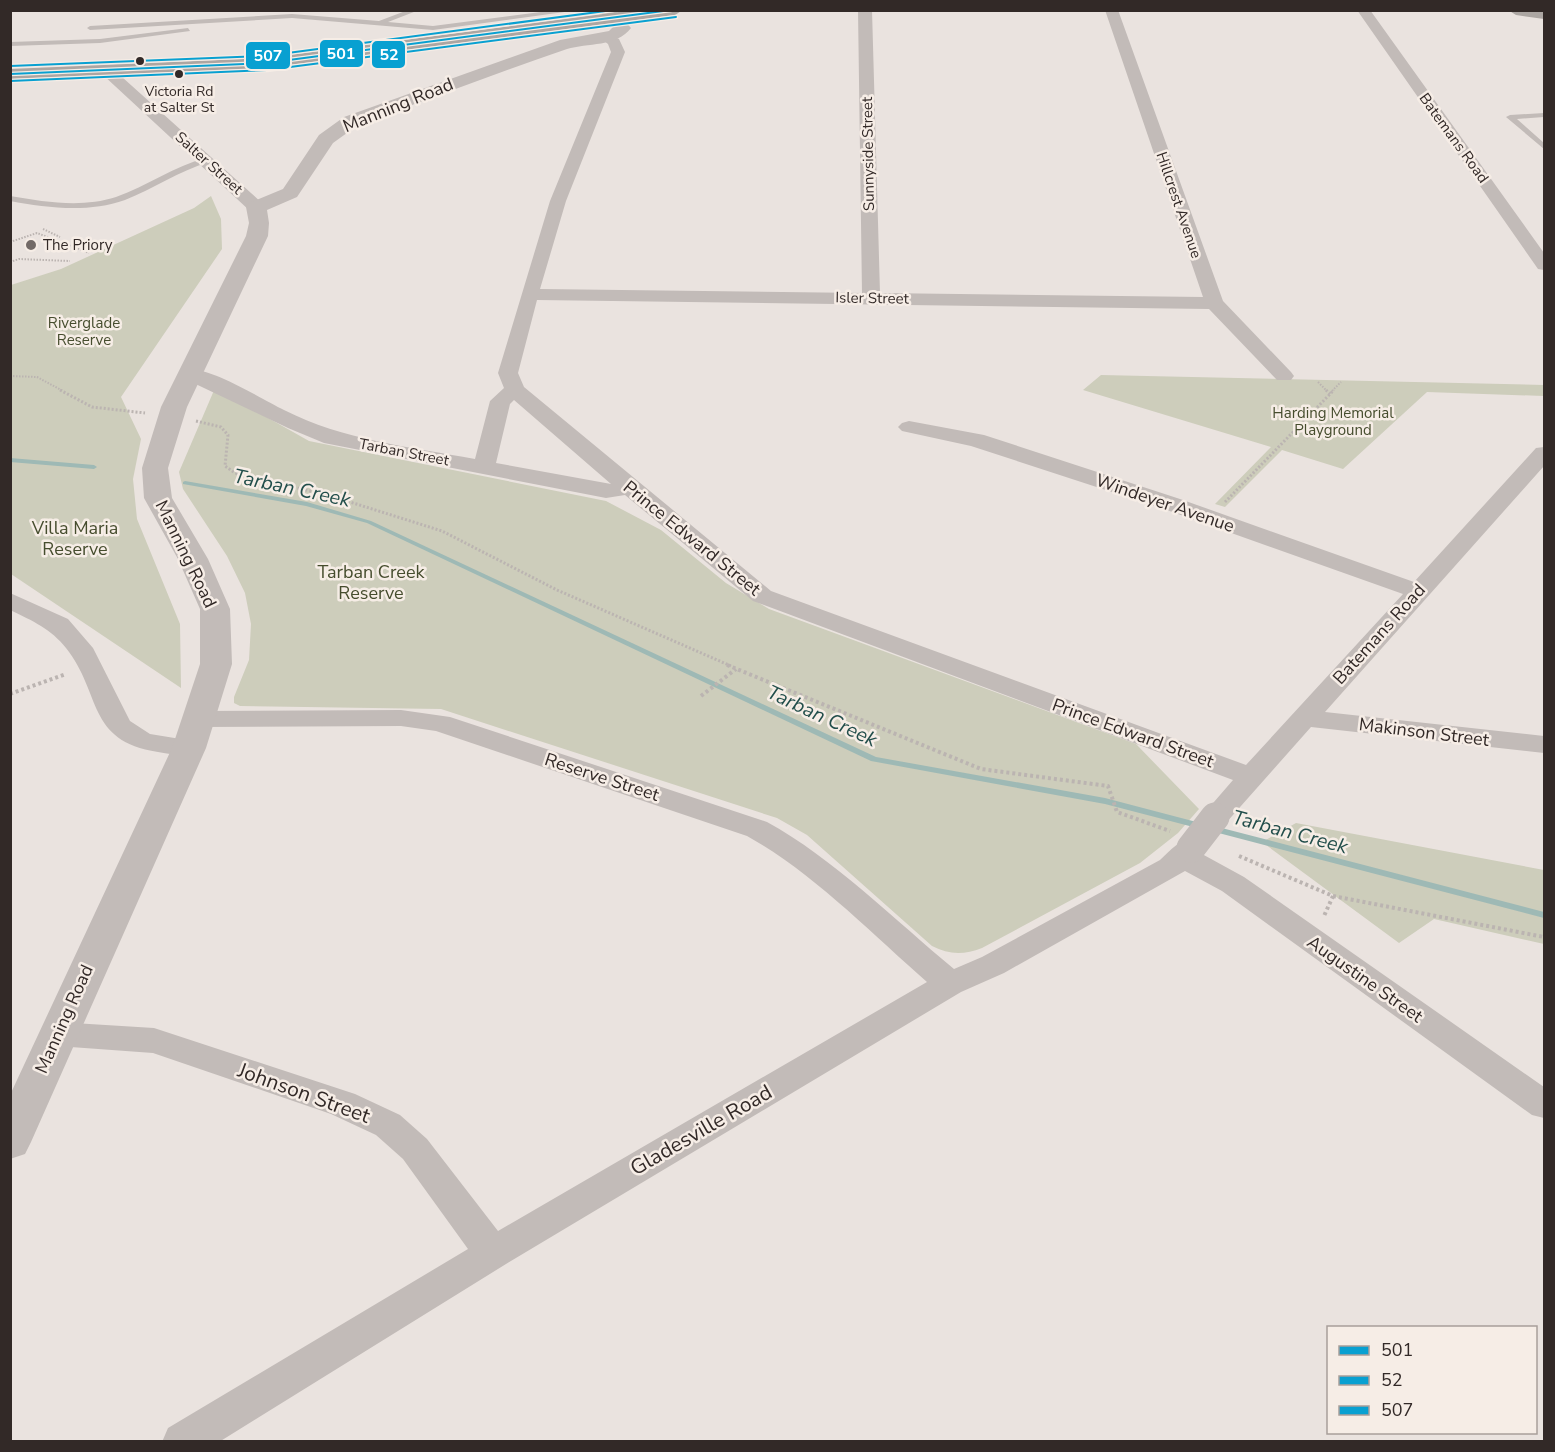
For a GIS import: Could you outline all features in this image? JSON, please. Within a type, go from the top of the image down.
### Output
[{"type":"highway","points":[[10,74],[288,61],[616,20],[675,10]]},
{"type":"highway","points":[[1516,10],[1545,14]]},
{"type":"highway","points":[[10,69],[265,58],[616,20]]},
{"type":"street","name":"Sunnyside Street","points":[[865,10],[871,297]]},
{"type":"street","name":"Hillcrest Avenue","points":[[1111,10],[1214,303],[1284,376]]},
{"type":"street","name":"Batemans Road","points":[[1363,10],[1545,265]]},
{"type":"street","name":"Manning Road","points":[[10,1142],[194,733],[216,664],[215,609],[193,559],[158,498],[155,468],[161,441],[190,374],[257,236],[259,223],[256,207],[290,193],[326,139],[351,121],[566,44],[616,20]]},
{"type":"street","points":[[484,467],[500,401],[515,390],[508,373],[529,294],[558,201],[618,52],[614,42],[616,20]]},
{"type":"street","name":"Salter Street","points":[[107,71],[256,207]]},
{"type":"street","name":"Isler Street","points":[[529,294],[1214,303]]},
{"type":"street","name":"Tarban Street","points":[[190,374],[222,385],[316,434],[606,491],[630,488]]},
{"type":"street","name":"Prince Edward Street","points":[[515,390],[762,596],[1250,776]]},
{"type":"street","name":"Windeyer Avenue","points":[[909,427],[976,440],[1417,591]]},
{"type":"street","name":"Batemans Road","points":[[1215,817],[1417,591],[1545,453]]},
{"type":"street","name":"Reserve Street","points":[[10,600],[59,624],[80,648],[119,726],[143,741],[194,733],[401,718],[440,723],[757,829],[781,842],[811,865],[950,984]]},
{"type":"street","name":"Makinson Street","points":[[1304,718],[1545,745]]},
{"type":"street","name":"Gladesville Road","points":[[182,1442],[493,1253],[950,984],[993,965],[1171,867],[1187,852],[1215,817]]},
{"type":"street","name":"Augustine Street","points":[[1187,852],[1545,1105]]},
{"type":"street","name":"Johnson Street","points":[[57,1034],[154,1041],[343,1104],[388,1125],[415,1149],[493,1253]]},
{"type":"lane","points":[[200,22],[214,10]]},
{"type":"lane","points":[[10,44],[140,38],[295,10]]},
{"type":"lane","points":[[376,24],[416,10]]},
{"type":"lane","points":[[90,28],[265,16],[319,17],[433,28],[576,10]]},
{"type":"lane","points":[[1545,115],[1510,117],[1545,147]]},
{"type":"lane","points":[[10,198],[57,205],[105,202],[121,198],[187,165],[206,160]]},
{"type":"path","points":[[43,229],[60,237],[52,240]]},
{"type":"path","points":[[10,242],[37,233],[89,252]]},
{"type":"path","points":[[10,262],[19,259],[70,261]]},
{"type":"path","points":[[10,376],[37,377],[92,407],[150,413],[147,421]]},
{"type":"path","points":[[1318,381],[1331,394]]},
{"type":"path","points":[[1209,518],[1341,382]]},
{"type":"path","points":[[195,421],[215,425],[228,435],[225,466],[235,473],[331,496],[442,531],[557,590],[736,669],[981,769],[1108,786],[1117,812]]},
{"type":"path","points":[[10,694],[89,666]]},
{"type":"path","points":[[703,695],[736,669]]},
{"type":"path","points":[[1333,896],[1545,937]]},
{"type":"green space","points":[[211,196],[221,219],[222,249],[121,397],[141,439],[133,479],[137,519],[180,624],[181,688],[11,574],[11,285],[61,269],[194,208]]},
{"type":"green space","name":"Harding Memorial Playground","points":[[1101,375],[1544,385],[1544,396],[1427,392],[1343,469],[1282,450],[1225,507],[1215,504],[1271,447],[1083,390]]},
{"type":"green space","name":"Tarban Creek Reserve","points":[[215,388],[309,441],[606,501],[661,530],[726,583],[769,609],[1136,744],[1199,809],[1178,833],[1140,863],[982,948],[963,953],[951,952],[932,946],[807,835],[777,818],[441,709],[240,706],[234,703],[234,697],[249,660],[251,624],[245,593],[227,556],[183,489],[179,472]]},
{"type":"green space","points":[[1296,823],[1544,870],[1544,944],[1434,919],[1399,943],[1262,842]]},
{"type":"waterway","name":"Tarban Creek","points":[[10,460],[94,467]]},
{"type":"waterway","name":"Tarban Creek","points":[[185,483],[307,504],[369,522],[874,759],[1105,801],[1201,826]]},
{"type":"waterway","name":"Tarban Creek","points":[[1214,829],[1544,915]]},
{"type":"transit line","name":"507","points":[[10,66],[265,56],[613,10]]},
{"type":"transit line","name":"501","points":[[10,74],[266,63],[671,10]]},
{"type":"transit line","name":"52","points":[[10,81],[267,70],[676,17]]},
{"type":"place","name":"Victoria Rd at Salter St","points":[[179,74]]},
{"type":"place","name":"The Priory","points":[[31,245]]},
{"type":"park label","name":"Riverglade Reserve","points":[[84,332]]},
{"type":"park label","name":"Villa Maria Reserve","points":[[75,538]]}]
